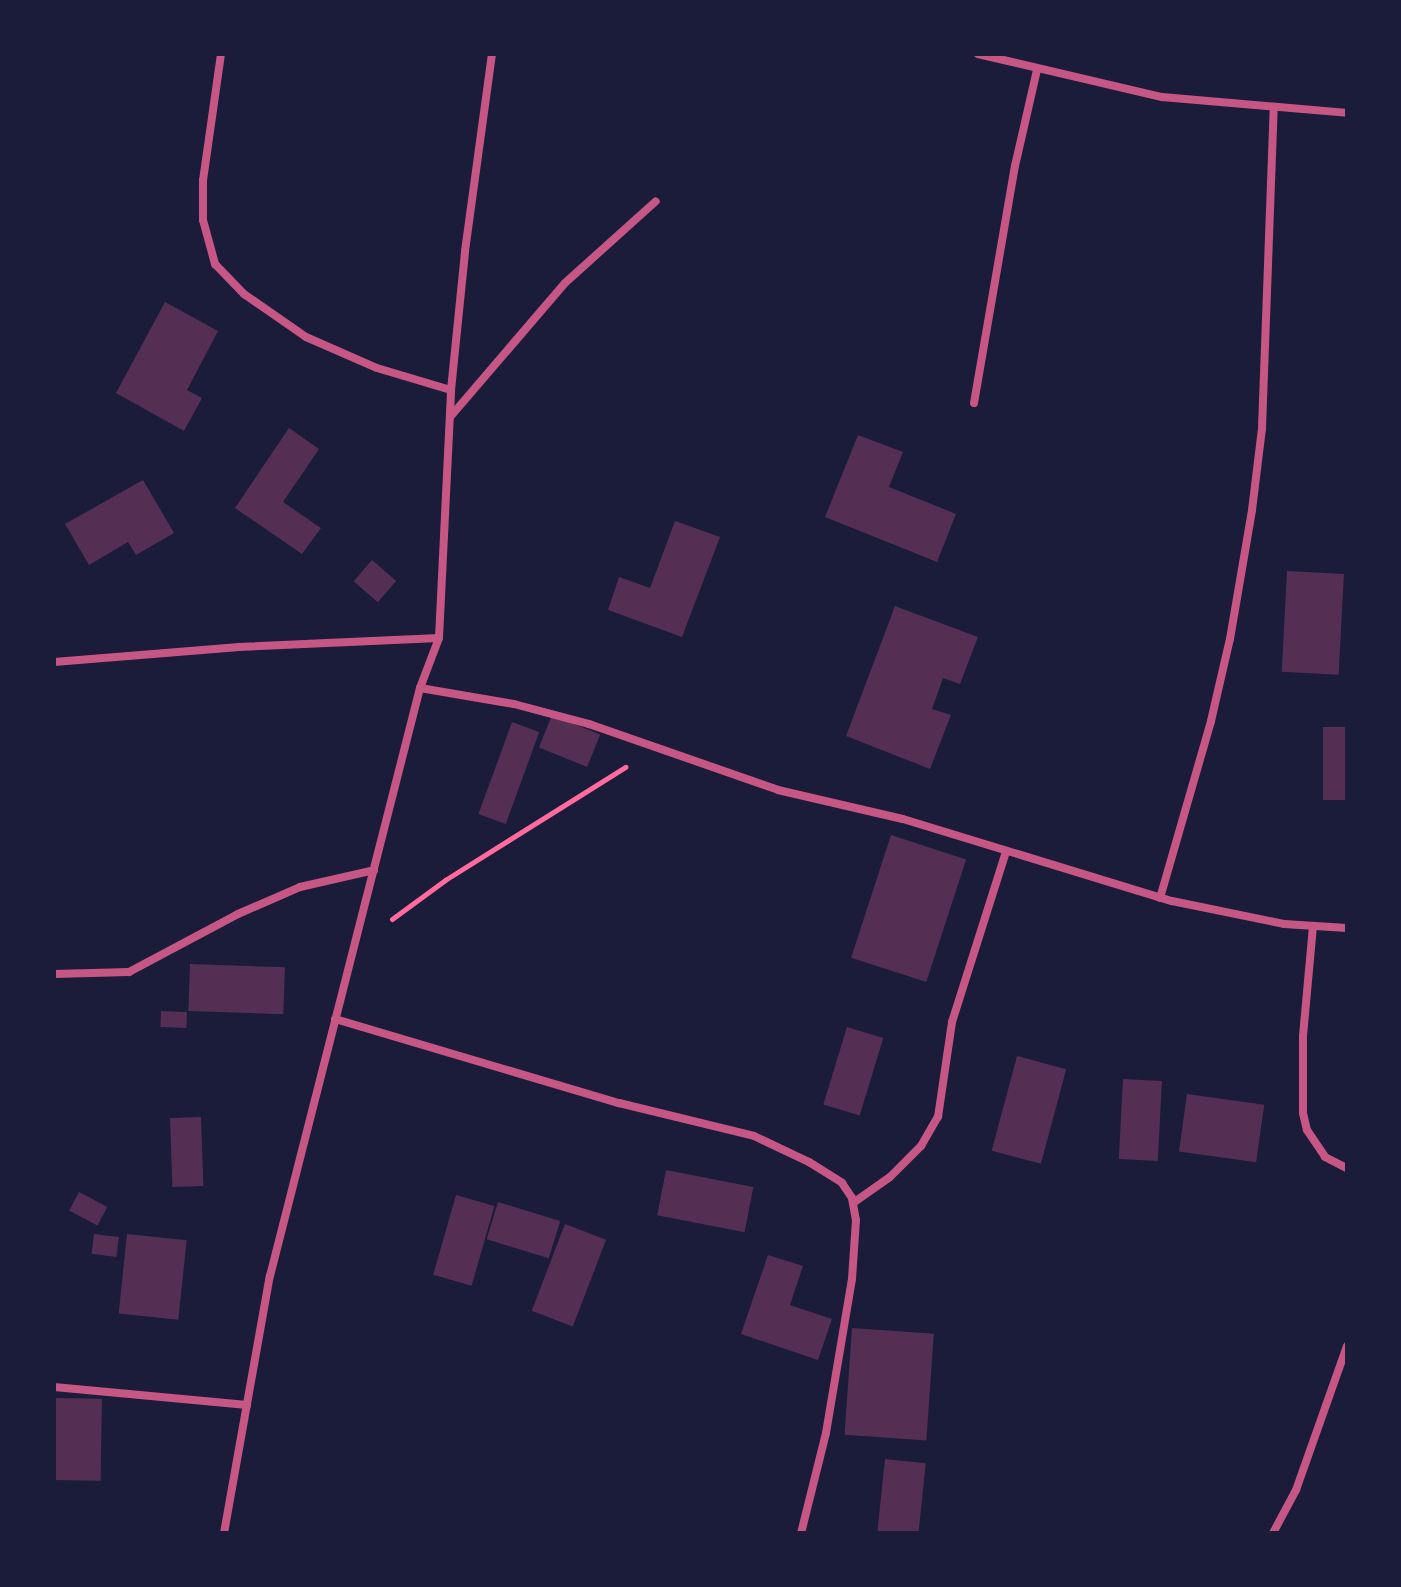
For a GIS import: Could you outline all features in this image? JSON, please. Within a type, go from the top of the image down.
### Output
[{"type":"street","points":[[221,54],[203,180],[203,220],[215,264],[244,294],[306,337],[377,368],[451,390]]},
{"type":"street","points":[[224,1533],[270,1276],[420,688],[439,638],[451,390],[465,251],[492,54]]},
{"type":"street","points":[[978,54],[1162,97],[1347,113]]},
{"type":"street","points":[[974,403],[1015,166],[1037,70]]},
{"type":"street","points":[[1160,898],[1211,721],[1230,639],[1252,510],[1262,428],[1274,107]]},
{"type":"street","points":[[451,416],[565,283],[656,201]]},
{"type":"street","points":[[54,662],[239,647],[439,638]]},
{"type":"street","points":[[420,688],[514,704],[589,724],[778,790],[903,819],[1160,898],[1284,924],[1347,928]]},
{"type":"street","points":[[853,1203],[890,1177],[921,1146],[938,1117],[952,1022],[1006,852]]},
{"type":"street","points":[[54,974],[129,972],[238,914],[300,887],[374,870]]},
{"type":"street","points":[[1313,926],[1303,1036],[1303,1113],[1307,1130],[1325,1157],[1347,1168]]},
{"type":"street","points":[[335,1019],[619,1103],[754,1136],[809,1162],[842,1183],[853,1203],[856,1220],[852,1279],[826,1433],[801,1533]]},
{"type":"street","points":[[1273,1533],[1296,1490],[1347,1346]]},
{"type":"street","points":[[54,1387],[247,1405]]},
{"type":"path","points":[[353,949],[445,880],[655,749]]},
{"type":"building","points":[[165,302],[218,331],[187,390],[202,398],[184,431],[116,393]]},
{"type":"building","points":[[289,428],[319,449],[283,502],[321,528],[302,554],[235,508]]},
{"type":"building","points":[[858,435],[903,452],[889,487],[956,514],[937,562],[825,517]]},
{"type":"building","points":[[143,480],[174,533],[136,555],[128,542],[89,565],[65,524]]},
{"type":"building","points":[[675,521],[720,537],[682,637],[608,610],[619,577],[650,588]]},
{"type":"building","points":[[372,560],[396,581],[378,602],[354,581]]},
{"type":"building","points":[[1287,571],[1344,574],[1339,675],[1282,672]]},
{"type":"building","points":[[895,606],[978,637],[960,684],[943,678],[932,709],[951,715],[930,769],[846,736]]},
{"type":"building","points":[[552,715],[600,734],[587,767],[539,747]]},
{"type":"building","points":[[512,722],[539,732],[506,824],[478,814]]},
{"type":"building","points":[[1323,727],[1347,727],[1347,800],[1323,800]]},
{"type":"building","points":[[891,835],[966,859],[926,982],[851,958]]},
{"type":"building","points":[[190,964],[285,967],[283,1014],[188,1011]]},
{"type":"building","points":[[161,1011],[187,1012],[186,1028],[160,1027]]},
{"type":"building","points":[[847,1027],[883,1038],[860,1116],[823,1104]]},
{"type":"building","points":[[1017,1056],[1066,1069],[1041,1164],[992,1151]]},
{"type":"building","points":[[1123,1079],[1162,1081],[1158,1161],[1119,1159]]},
{"type":"building","points":[[1187,1094],[1264,1105],[1256,1162],[1179,1151]]},
{"type":"building","points":[[201,1117],[203,1186],[172,1187],[170,1118]]},
{"type":"building","points":[[666,1170],[753,1187],[745,1232],[657,1215]]},
{"type":"building","points":[[79,1192],[107,1207],[97,1226],[69,1211]]},
{"type":"building","points":[[456,1195],[494,1206],[472,1286],[433,1275]]},
{"type":"building","points":[[498,1202],[560,1221],[549,1258],[487,1239]]},
{"type":"building","points":[[565,1224],[606,1240],[573,1327],[532,1311]]},
{"type":"building","points":[[94,1234],[119,1237],[116,1257],[92,1254]]},
{"type":"building","points":[[127,1234],[187,1240],[178,1320],[119,1314]]},
{"type":"building","points":[[768,1255],[803,1266],[790,1305],[832,1319],[818,1360],[741,1334]]},
{"type":"building","points":[[852,1328],[934,1334],[926,1440],[845,1435]]},
{"type":"building","points":[[54,1398],[102,1399],[101,1481],[54,1480]]},
{"type":"building","points":[[885,1459],[926,1463],[918,1533],[877,1533]]}]
